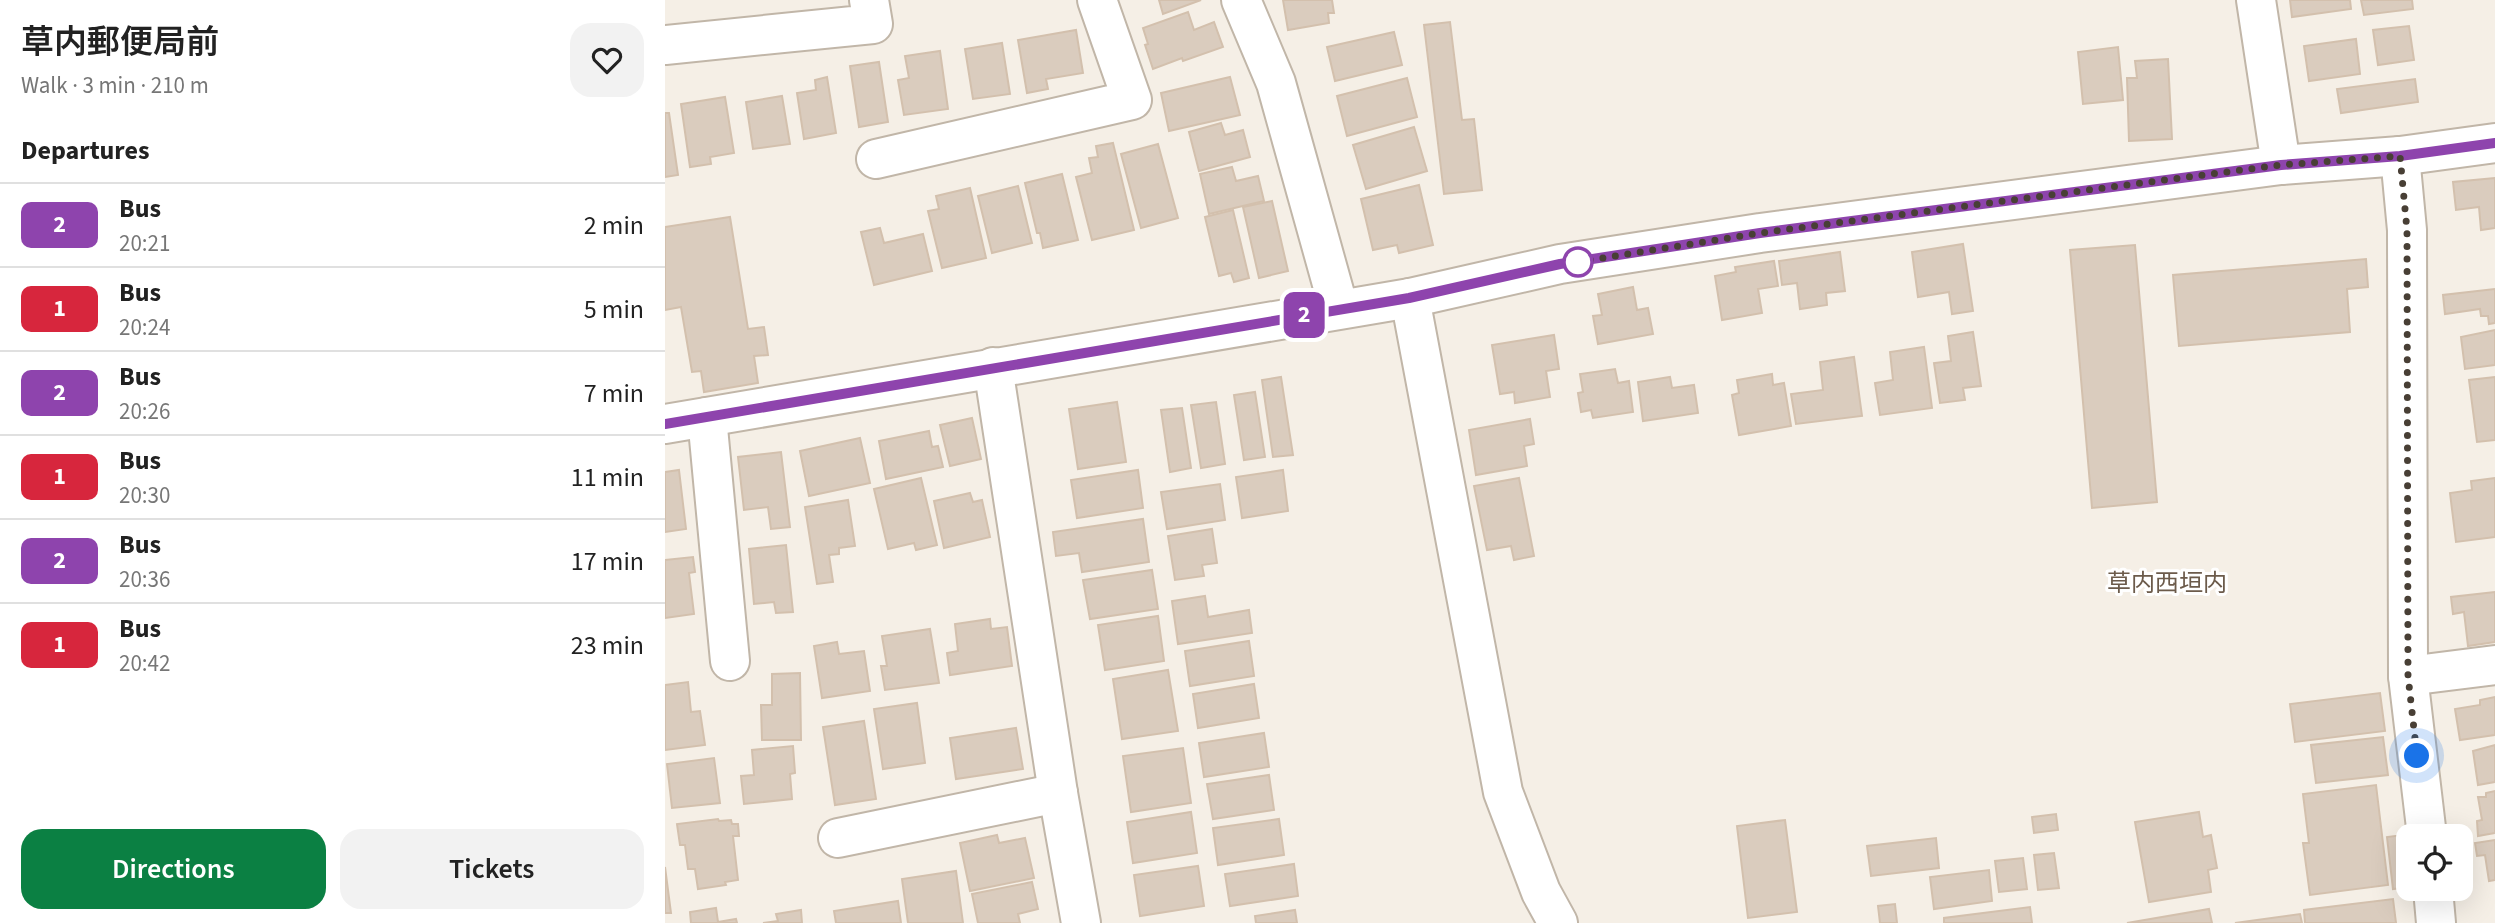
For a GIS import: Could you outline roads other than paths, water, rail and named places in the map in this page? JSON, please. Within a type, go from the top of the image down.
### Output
[{"type":"street","points":[[665,46],[873,24],[869,0]]},
{"type":"street","points":[[876,159],[1132,100],[1097,0]]},
{"type":"street","points":[[1241,0],[1276,83],[1339,309]]},
{"type":"street","points":[[2256,0],[2281,165]]},
{"type":"street","points":[[665,424],[1409,298],[1560,264],[1760,233],[2281,165],[2400,156],[2495,143]]},
{"type":"street","points":[[2400,156],[2407,230],[2408,676],[2426,824]]},
{"type":"street","points":[[1409,298],[1503,792],[1541,892],[1558,923]]},
{"type":"street","points":[[993,367],[1058,793],[1081,923]]},
{"type":"street","points":[[707,417],[730,661]]},
{"type":"street","points":[[2408,676],[2495,665]]},
{"type":"street","points":[[838,838],[1058,793]]},
{"type":"street","points":[[2434,901],[2437,923]]},
{"type":"district","name":"草内西垣内","points":[[2167,583]]}]
